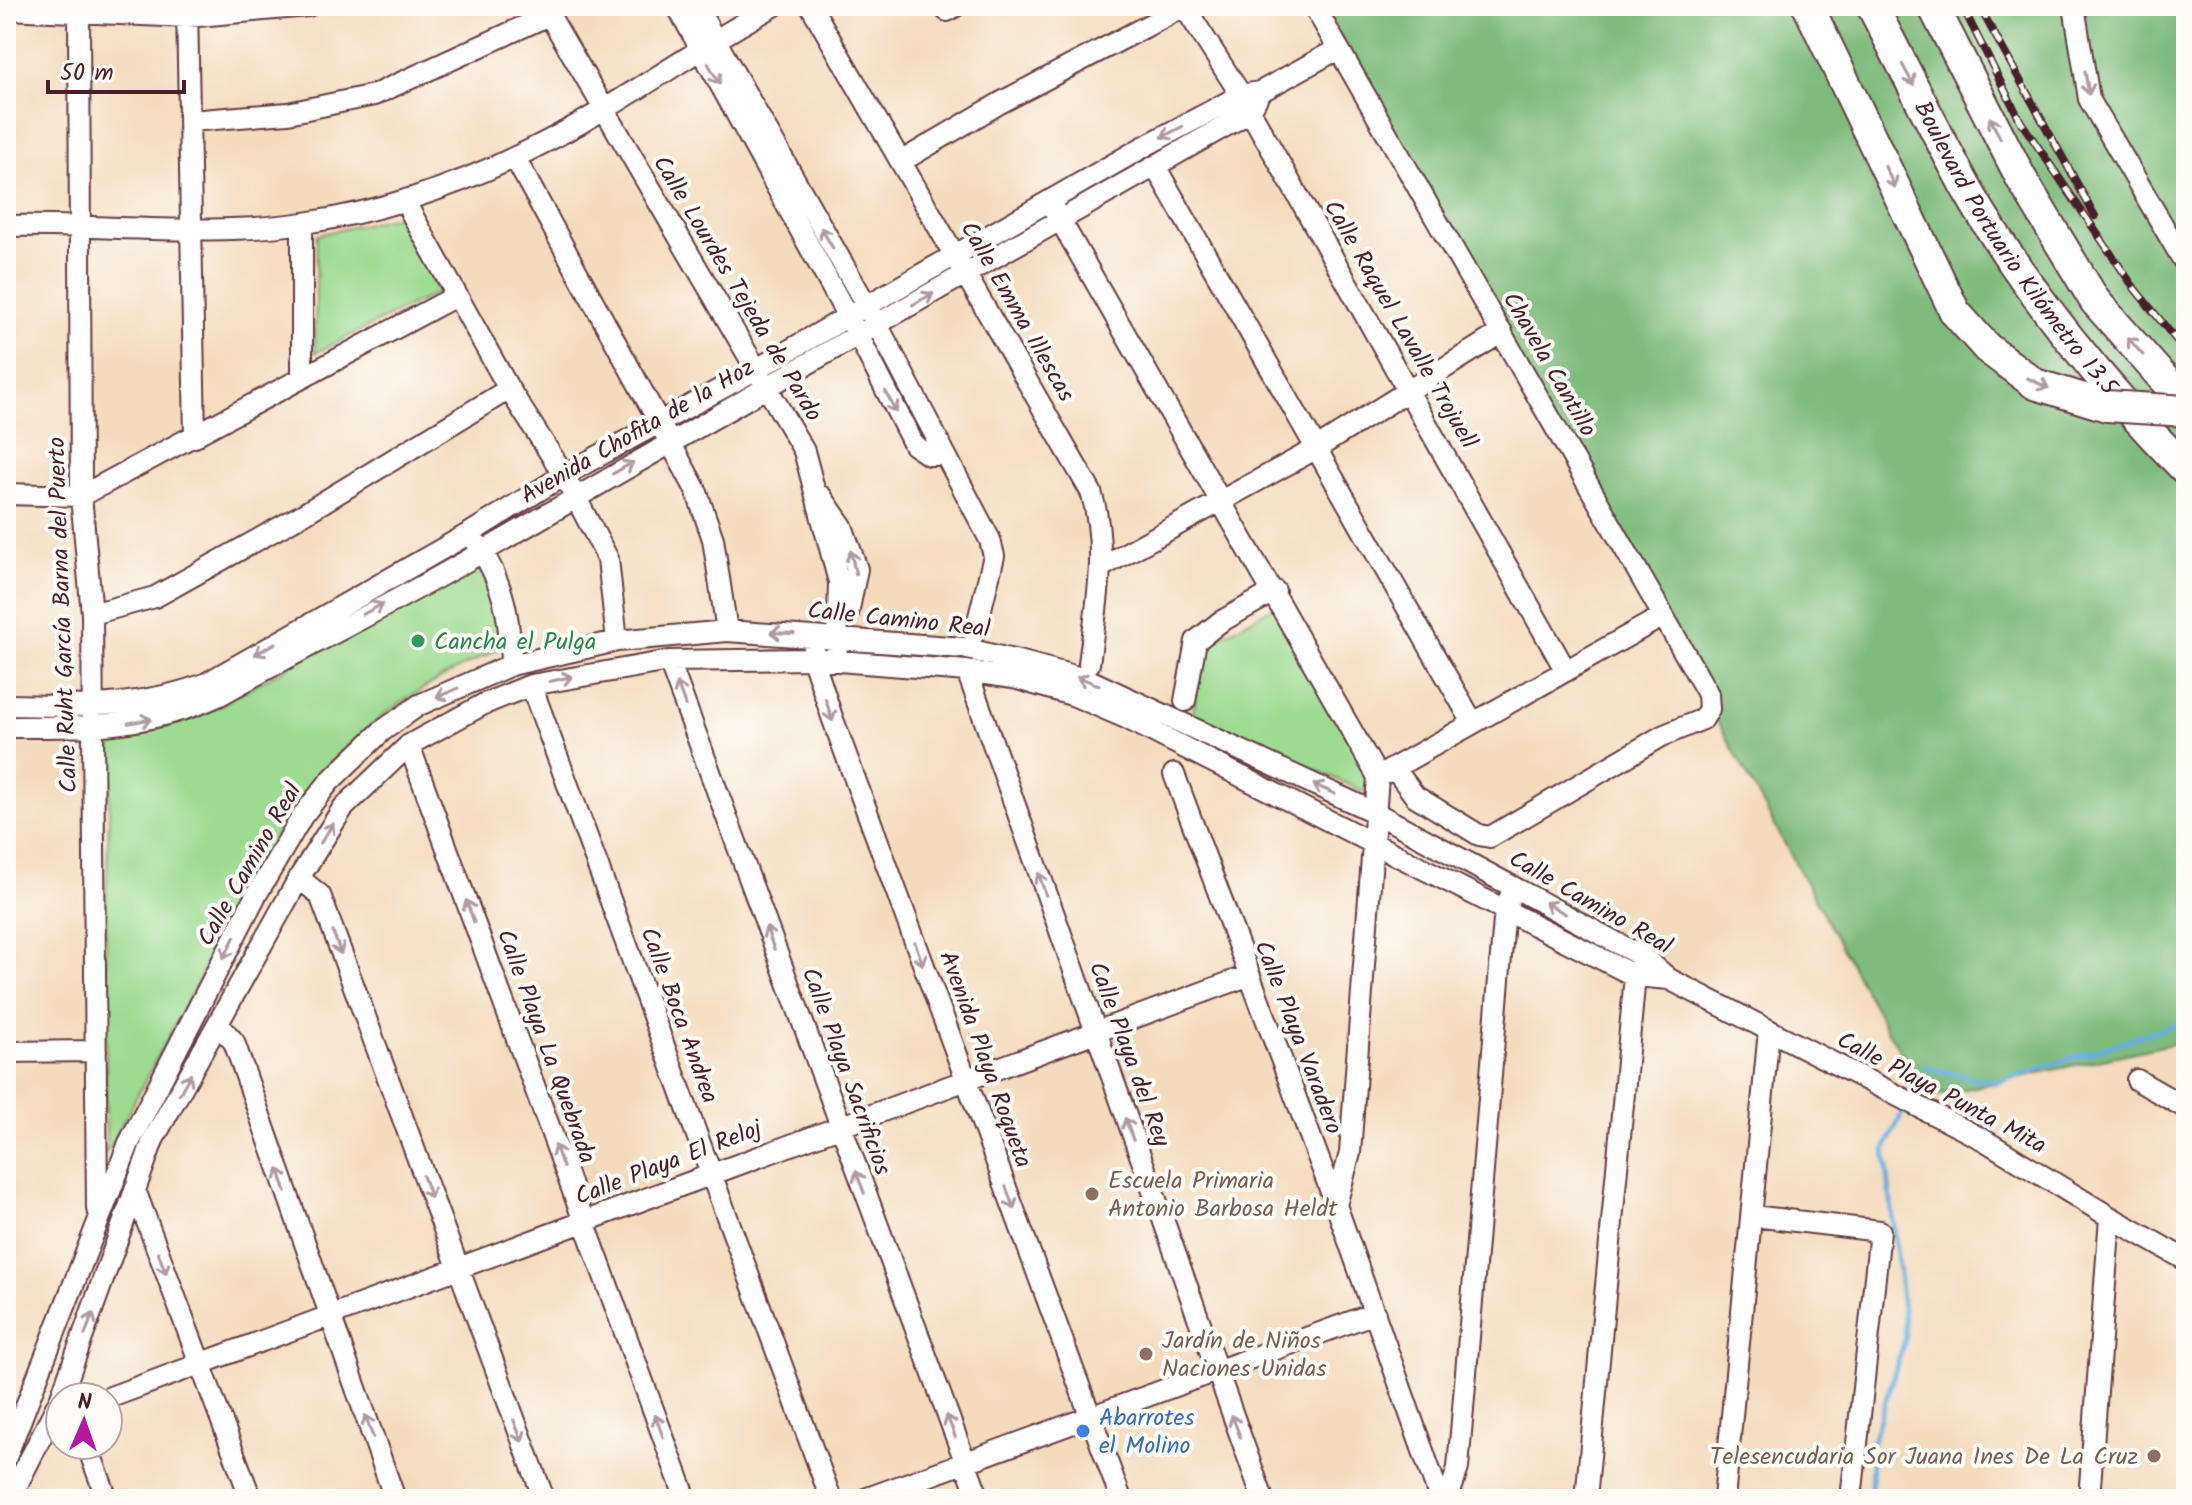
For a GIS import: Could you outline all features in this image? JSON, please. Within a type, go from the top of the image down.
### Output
[{"type":"highway","points":[[1808,6],[1955,312],[1987,348],[2035,384],[2107,406],[2186,411]]},
{"type":"highway","name":"Boulevard Portuario Kilómetro 13.5","points":[[1872,6],[1970,193],[2028,279],[2110,387],[2186,470]]},
{"type":"highway","name":"Boulevard Portuario Kilómetro 13.5","points":[[1933,6],[2021,178],[2095,301],[2186,404]]},
{"type":"street","points":[[6,9],[187,11],[308,6]]},
{"type":"street","points":[[677,6],[707,44],[877,324],[990,540],[994,556],[975,633]]},
{"type":"street","points":[[696,6],[707,44],[914,445],[929,455],[943,455]]},
{"type":"street","points":[[6,226],[189,228],[302,224],[405,202],[515,158],[603,110],[774,6]]},
{"type":"street","name":"Calle Emma Illescas","points":[[811,6],[1091,492],[1101,523],[1101,567],[1089,664]]},
{"type":"street","points":[[902,161],[1000,103],[1185,6]]},
{"type":"street","name":"Calle Raquel Lavalle Trojuell","points":[[1185,6],[1250,100],[1566,671]]},
{"type":"street","name":"Chavela Cantillo","points":[[1314,6],[1708,694],[1709,709],[1703,719],[1639,749],[1490,837],[1479,835],[1415,796],[1386,772]]},
{"type":"street","points":[[2074,6],[2089,99],[2186,265]]},
{"type":"street","name":"Calle Ruht García Barna del Puerto","points":[[79,9],[81,496],[92,614],[97,1221]]},
{"type":"street","points":[[187,11],[195,437]]},
{"type":"street","points":[[190,121],[288,113],[374,95],[547,11]]},
{"type":"street","name":"Calle Lourdes Tejeda de Pardo","points":[[547,11],[804,451],[839,582],[835,661]]},
{"type":"street","name":"Avenida Chofita de la Hoz","points":[[337,618],[482,552],[672,441],[865,304],[1048,200],[1250,100],[1338,49]]},
{"type":"street","name":"Avenida Chofita de la Hoz","points":[[6,727],[93,717],[179,713],[218,696],[564,475],[661,422],[858,335],[1155,166],[1250,100]]},
{"type":"street","points":[[515,158],[696,490],[713,539],[727,631]]},
{"type":"street","points":[[1155,166],[1473,723]]},
{"type":"street","points":[[1048,200],[1275,591],[1386,772],[1371,841],[1350,1153],[1336,1205]]},
{"type":"street","points":[[405,202],[509,389],[564,475],[608,559],[617,641]]},
{"type":"street","points":[[302,224],[302,377]]},
{"type":"street","points":[[6,494],[81,496],[456,296]]},
{"type":"street","points":[[1101,567],[1317,448],[1502,332]]},
{"type":"street","points":[[92,614],[155,597],[302,515],[509,389]]},
{"type":"street","points":[[470,533],[501,588],[510,617],[511,665]]},
{"type":"street","points":[[1185,701],[1196,641],[1220,622],[1275,591]]},
{"type":"street","points":[[1386,772],[1663,616]]},
{"type":"street","name":"Calle Camino Real","points":[[6,1457],[16,1414],[129,1143],[255,897],[303,815],[330,781],[382,731],[419,705],[511,665],[617,641],[727,631],[838,636],[964,648],[1089,680],[1376,813],[1515,886],[1639,966]]},
{"type":"street","name":"Avenida Playa Roqueta","points":[[815,635],[813,659],[1089,1419],[1121,1499]]},
{"type":"street","name":"Calle Camino Real","points":[[68,1381],[153,1140],[299,878],[343,808],[409,745],[484,704],[531,685],[669,661],[813,659],[967,671],[1017,679],[1075,696],[1139,724],[1505,908],[1669,979]]},
{"type":"street","name":"Calle Playa Sacrificios","points":[[669,661],[979,1499]]},
{"type":"street","name":"Calle Playa del Rey","points":[[967,671],[1263,1499]]},
{"type":"street","name":"Calle Boca Andrea","points":[[531,685],[831,1499]]},
{"type":"street","name":"Avenida Chofita de la Hoz","points":[[6,705],[93,717]]},
{"type":"street","name":"Calle Playa La Quebrada","points":[[409,745],[686,1499]]},
{"type":"street","name":"Calle Playa Varadero","points":[[1174,774],[1247,976],[1336,1205],[1440,1499]]},
{"type":"street","points":[[299,878],[320,895],[456,1269],[544,1499]]},
{"type":"street","points":[[1448,1499],[1458,1468],[1505,908],[1515,886]]},
{"type":"street","points":[[1586,1499],[1639,966]]},
{"type":"street","name":"Calle Playa El Reloj","points":[[124,1392],[1247,976]]},
{"type":"street","name":"Calle Playa Punta Mita","points":[[1669,979],[1984,1140],[2186,1260]]},
{"type":"street","points":[[218,1024],[234,1042],[395,1499]]},
{"type":"street","points":[[1724,1499],[1769,1030]]},
{"type":"street","points":[[6,1052],[96,1051]]},
{"type":"street","points":[[2137,1080],[2186,1108]]},
{"type":"street","points":[[135,1190],[251,1499]]},
{"type":"street","points":[[1753,1216],[1880,1231],[1851,1499]]},
{"type":"street","points":[[2089,1499],[2110,1217]]},
{"type":"street","points":[[865,1499],[1375,1313]]},
{"type":"street","points":[[16,1414],[44,1408]]},
{"type":"street","name":"Calle Camino Real","points":[[10,1499],[44,1434]]},
{"type":"street","points":[[93,1461],[107,1499]]},
{"type":"green space","points":[[1325,6],[2186,6],[2186,1041],[1929,1097],[1887,1030]]},
{"type":"green space","points":[[400,216],[440,291],[315,353],[317,235]]},
{"type":"green space","points":[[474,563],[498,604],[512,643],[444,676],[388,712],[336,756],[287,813],[106,1154],[106,904],[112,734],[165,726],[209,711]]},
{"type":"green space","points":[[1273,607],[1369,774],[1365,792],[1193,714],[1206,645]]},
{"type":"waterway","points":[[1924,1067],[1995,1083],[2186,1021]]},
{"type":"waterway","points":[[1871,1499],[1872,1444],[1906,1336],[1885,1149],[1905,1107]]},
{"type":"railway","points":[[1962,6],[2021,122],[2135,289],[2186,352]]},
{"type":"railway","points":[[1979,6],[2095,216]]},
{"type":"place","name":"Cancha el Pulga","points":[[418,641]]},
{"type":"place","name":"Escuela Primaria Antonio Barbosa Heldt","points":[[1092,1194]]},
{"type":"place","name":"Jardín de Niños Naciones Unidas","points":[[1146,1354]]},
{"type":"place","name":"Abarrotes el Molino","points":[[1083,1431]]},
{"type":"place","name":"Telesencudaria Sor Juana Ines De La Cruz","points":[[2154,1456]]}]
